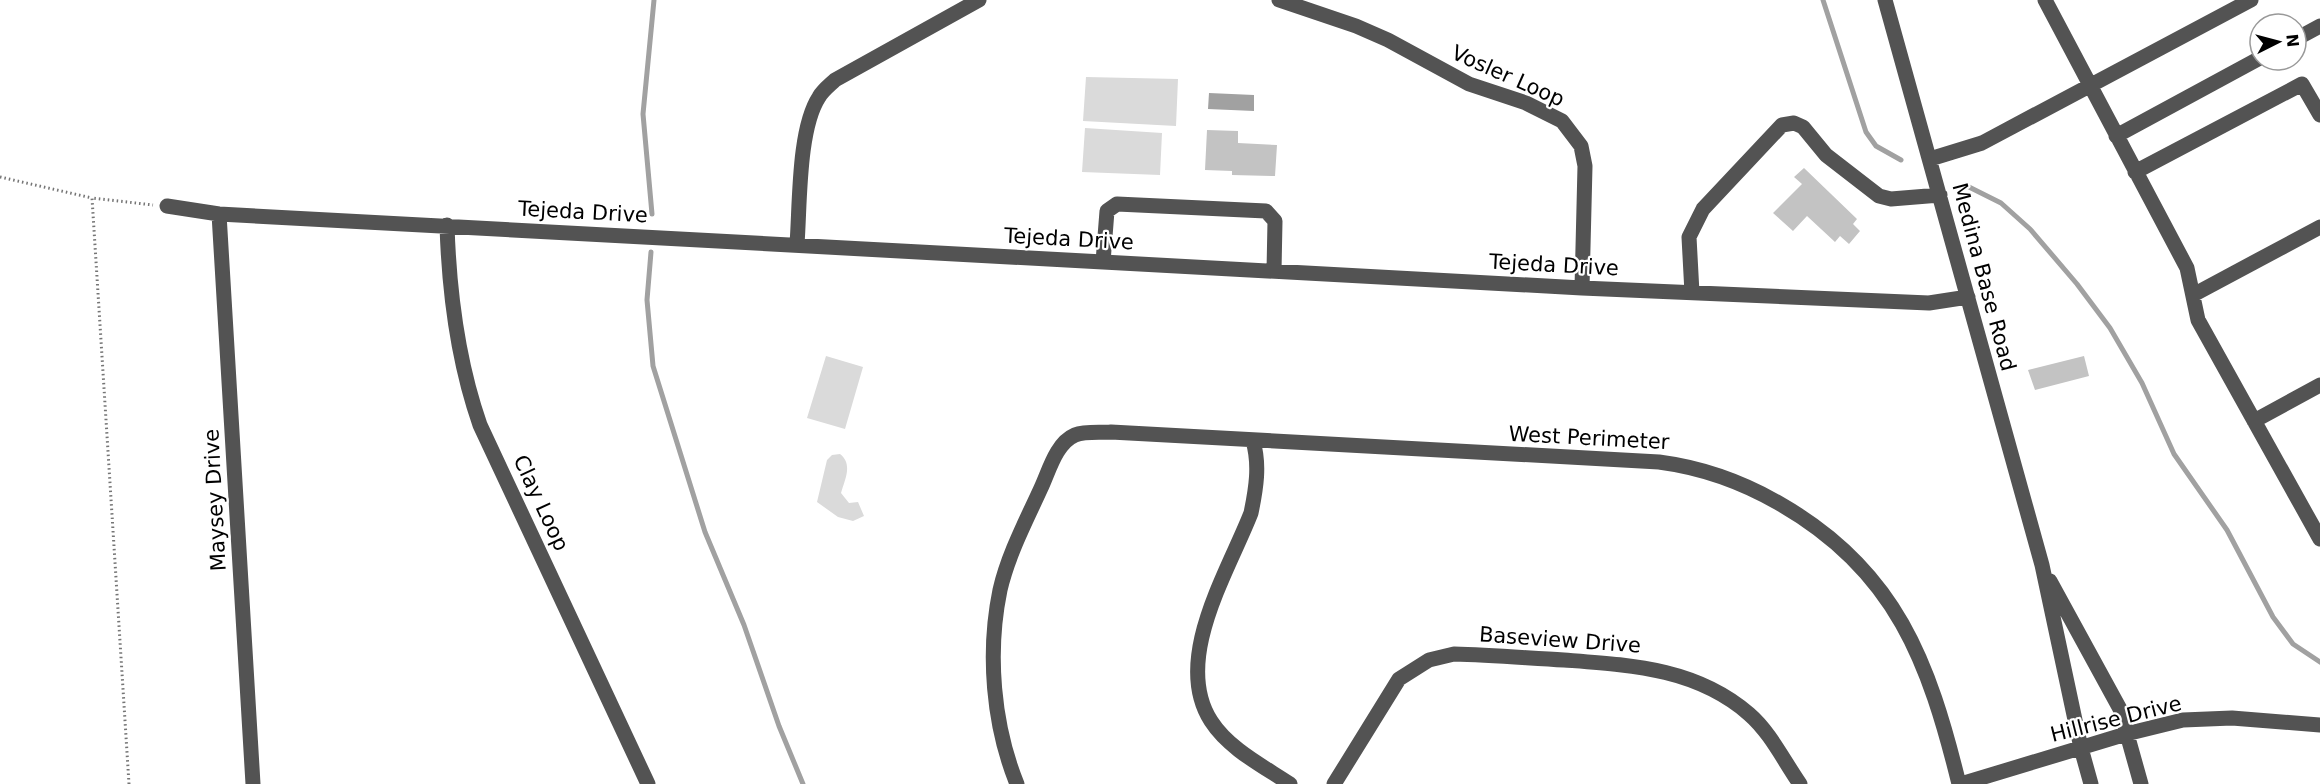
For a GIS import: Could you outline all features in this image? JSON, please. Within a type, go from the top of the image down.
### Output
[{"type":"street","points":[[797,244],[807,130],[811,111],[819,95],[835,80],[979,0]]},
{"type":"street","name":"Vosler Loop","points":[[1279,0],[1356,26],[1469,84],[1526,103],[1562,121],[1581,146],[1585,166],[1582,288]]},
{"type":"street","name":"Medina Base Road","points":[[1885,0],[2042,565],[2081,748],[2091,784]]},
{"type":"street","points":[[2045,0],[2187,268],[2198,320],[2320,539]]},
{"type":"street","points":[[1930,159],[1982,143],[2251,0]]},
{"type":"street","points":[[2116,136],[2248,64]]},
{"type":"street","points":[[2135,172],[2302,84],[2320,115]]},
{"type":"street","points":[[1692,293],[1689,237],[1702,209],[1782,125],[1794,123],[1803,127],[1826,155],[1880,196],[1891,199],[1940,195]]},
{"type":"street","points":[[1103,262],[1107,211],[1117,204],[1266,211],[1275,221],[1274,271]]},
{"type":"street","name":"Tejeda Drive","points":[[167,206],[219,214],[1582,288],[1929,303],[1968,297]]},
{"type":"street","name":"Maysey Drive","points":[[219,214],[253,784]]},
{"type":"street","name":"Clay Loop","points":[[447,225],[449,266],[465,372],[480,425],[648,784]]},
{"type":"street","points":[[2193,296],[2320,227]]},
{"type":"street","points":[[2254,421],[2320,385]]},
{"type":"street","name":"West Perimeter","points":[[1017,784],[1005,746],[994,692],[996,619],[1001,589],[1017,539],[1065,441],[1076,435],[1111,432],[1659,462],[1710,472],[1737,481],[1809,520],[1864,567],[1886,595],[1929,681],[1960,784]]},
{"type":"street","points":[[1253,441],[1258,456],[1256,492],[1251,513],[1200,637],[1198,677],[1201,699],[1211,722],[1231,743],[1290,784]]},
{"type":"street","name":"Medina Base Road","points":[[2042,565],[2120,709],[2140,784]]},
{"type":"street","name":"Baseview Drive","points":[[1334,784],[1399,678],[1429,660],[1454,654],[1635,665],[1666,671],[1692,680],[1749,714],[1800,784]]},
{"type":"street","name":"Hillrise Drive","points":[[1960,784],[2126,734],[2183,720],[2232,718],[2320,725]]},
{"type":"path","points":[[0,177],[92,198],[167,206]]},
{"type":"path","points":[[92,198],[129,784]]},
{"type":"shaded area","points":[[1086,77],[1178,79],[1176,126],[1083,121]]},
{"type":"shaded area","points":[[1209,93],[1254,95],[1254,111],[1208,109]]},
{"type":"shaded area","points":[[1085,128],[1162,133],[1160,175],[1082,172]]},
{"type":"shaded area","points":[[826,356],[863,367],[845,429],[807,418]]},
{"type":"shaded area","points":[[840,454],[847,467],[841,493],[849,503],[858,502],[864,516],[853,521],[838,517],[817,502],[827,460],[832,455]]},
{"type":"building","points":[[1207,130],[1238,131],[1238,143],[1277,145],[1275,176],[1232,175],[1232,171],[1205,170]]},
{"type":"building","points":[[1804,168],[1857,219],[1853,224],[1860,231],[1849,244],[1840,236],[1835,242],[1807,216],[1793,231],[1773,213],[1802,184],[1794,177]]},
{"type":"building","points":[[2084,356],[2089,376],[2035,390],[2028,370]]},
{"type":"waterway","points":[[652,214],[643,114],[654,0]]},
{"type":"waterway","points":[[1823,0],[1866,132],[1876,146],[1901,160]]},
{"type":"waterway","points":[[1967,186],[2001,203],[2030,229],[2077,284],[2110,328],[2142,383],[2174,454],[2227,530],[2273,617],[2293,644],[2320,662]]},
{"type":"waterway","points":[[651,252],[647,300],[653,366],[705,532],[744,625],[779,726],[803,784]]}]
